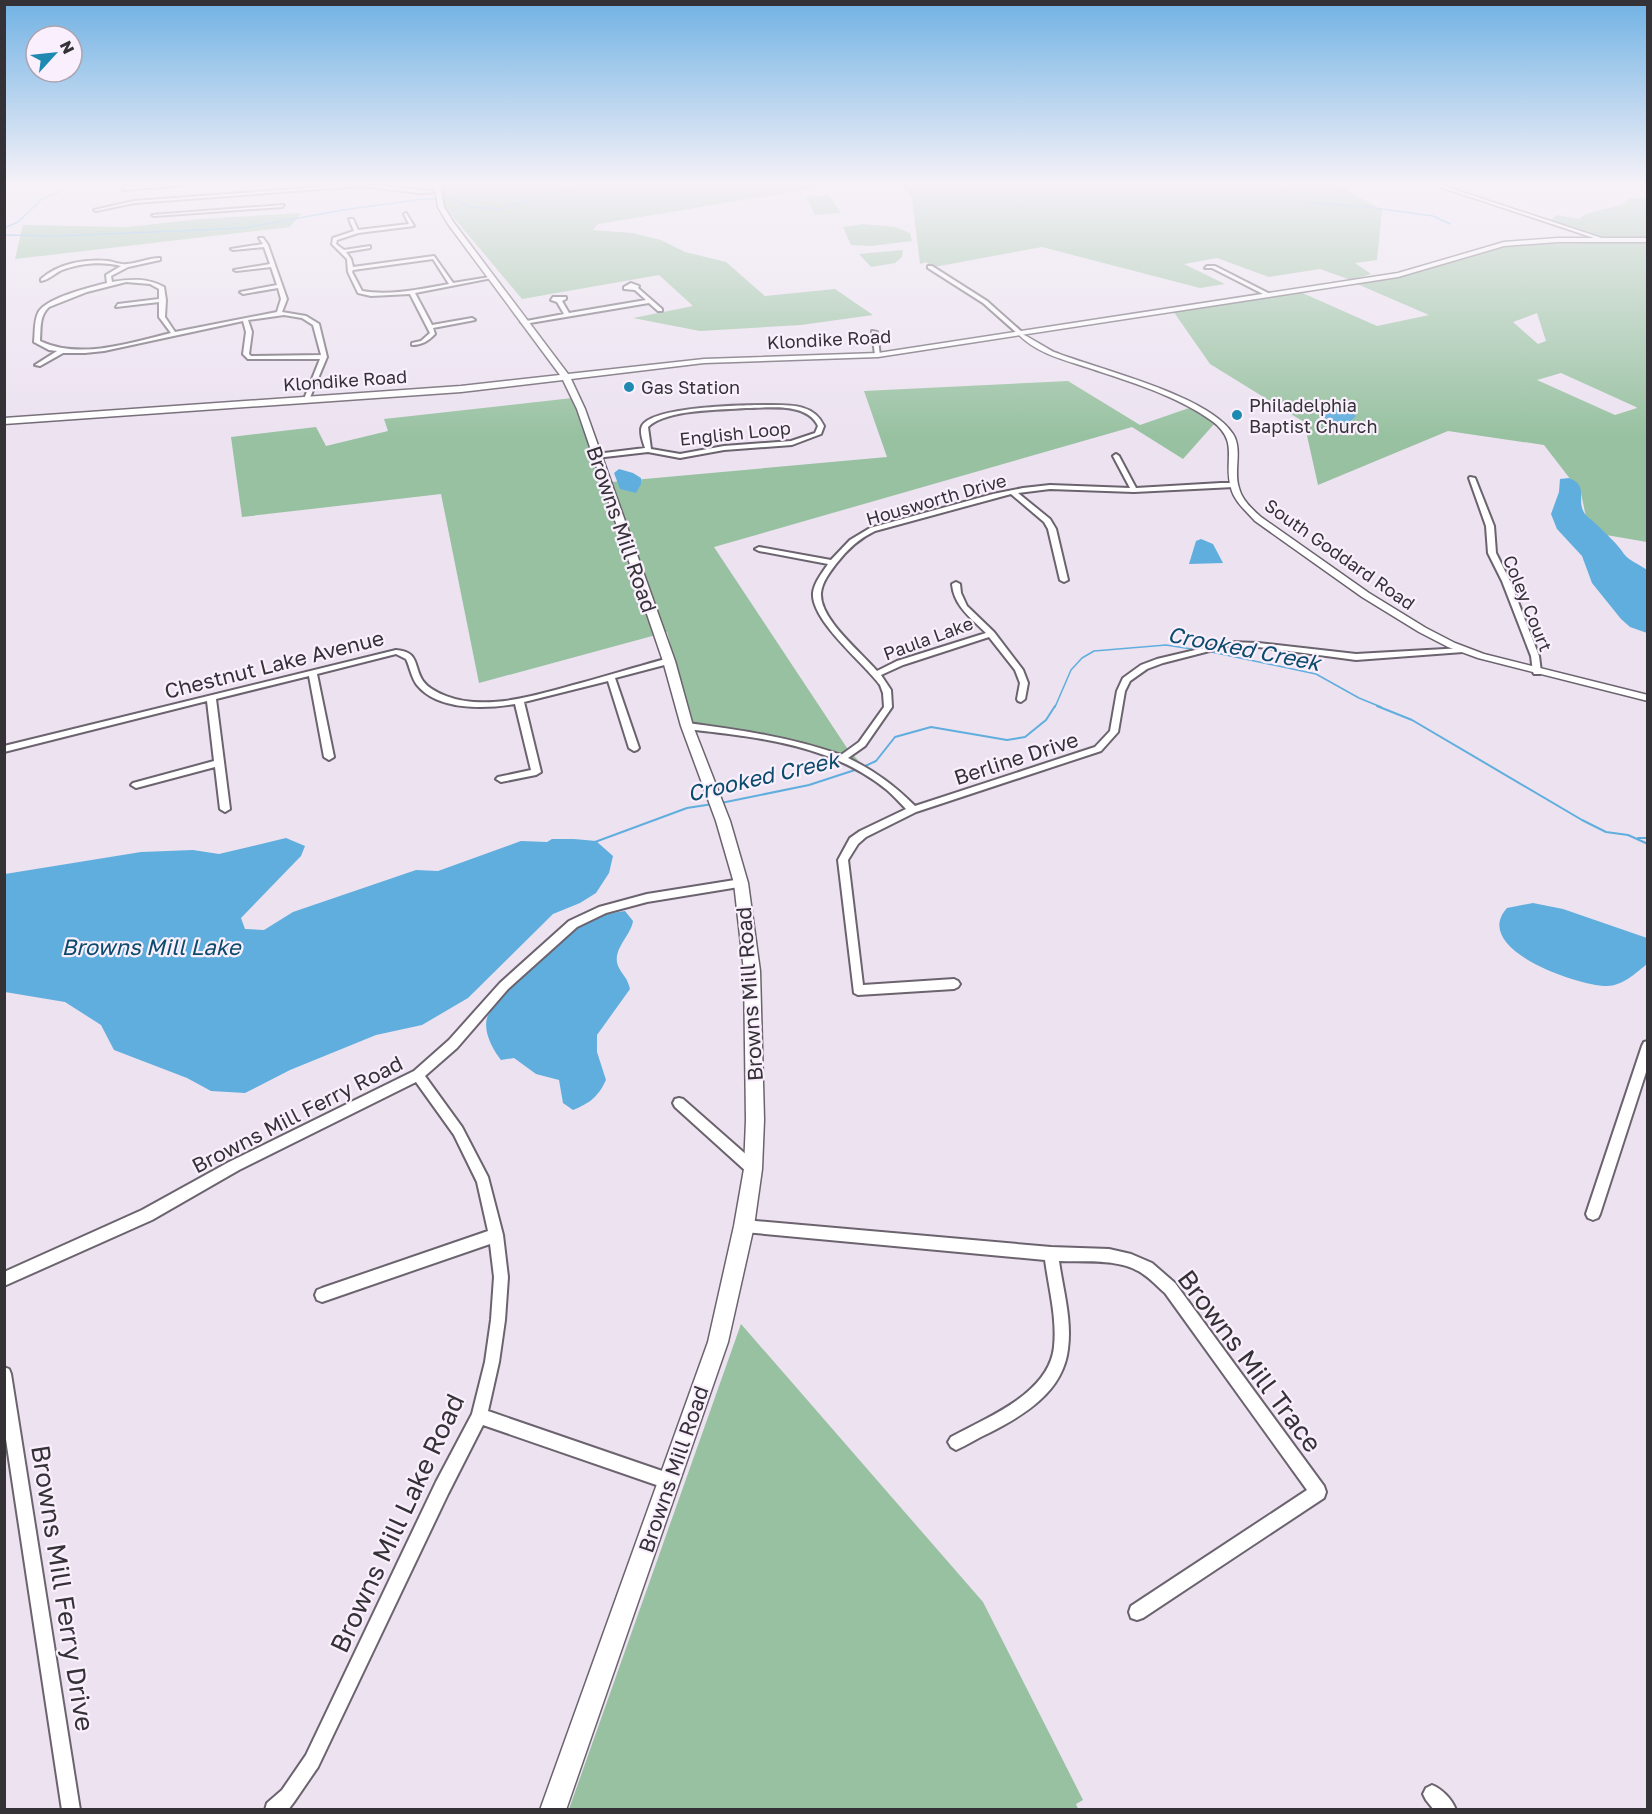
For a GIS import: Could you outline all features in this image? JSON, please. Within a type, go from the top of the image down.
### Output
[{"type":"main road","name":"Browns Mill Road","points":[[483,268],[565,376],[581,409],[669,661],[687,726],[723,822],[741,883],[752,971],[756,1068],[753,1169],[744,1226],[718,1342],[553,1809]]},
{"type":"main road","name":"Klondike Road","points":[[4,421],[461,389],[704,361],[878,355],[1398,275],[1421,268]]},
{"type":"street","points":[[43,280],[63,268]]},
{"type":"street","points":[[110,283],[108,276],[122,268]]},
{"type":"street","points":[[236,270],[253,268]]},
{"type":"street","points":[[273,268],[284,301],[279,313]]},
{"type":"street","points":[[352,268],[350,272],[362,293],[382,296],[490,278]]},
{"type":"street","points":[[441,268],[451,284]]},
{"type":"street","points":[[931,268],[985,302],[1034,344],[1130,380],[1194,407],[1216,420],[1233,441],[1234,485]]},
{"type":"street","points":[[1214,268],[1269,294]]},
{"type":"street","points":[[174,334],[162,317],[163,290],[156,283],[130,281],[110,283],[80,292],[47,306],[39,314],[37,342],[44,347],[62,351],[91,351],[279,313],[305,317],[316,324],[324,357],[307,399]]},
{"type":"street","points":[[243,292],[279,286]]},
{"type":"street","points":[[636,289],[660,310]]},
{"type":"street","points":[[411,291],[433,333],[423,342],[414,344]]},
{"type":"street","points":[[118,306],[163,300]]},
{"type":"street","points":[[558,301],[568,315]]},
{"type":"street","points":[[524,322],[650,301]]},
{"type":"street","points":[[245,319],[249,332],[246,354],[250,358],[324,357]]},
{"type":"street","points":[[430,327],[472,320]]},
{"type":"street","points":[[874,332],[878,355]]},
{"type":"street","points":[[38,365],[62,351]]},
{"type":"street","name":"English Loop","points":[[596,456],[648,450],[680,456],[724,448],[792,442],[810,438],[821,430],[817,418],[804,410],[792,407],[708,409],[651,417],[644,430],[648,450]]},
{"type":"street","points":[[1116,456],[1134,490]]},
{"type":"street","name":"Coley Court","points":[[1472,478],[1490,526],[1492,553],[1506,581],[1535,656],[1537,672]]},
{"type":"street","name":"Housworth Drive","points":[[841,759],[866,739],[888,708],[885,686],[835,630],[819,606],[817,597],[819,587],[833,563],[849,544],[875,529],[1013,492],[1059,486],[1134,490],[1191,485],[1234,485]]},
{"type":"street","name":"South Goddard Road","points":[[1234,485],[1246,507],[1258,519],[1404,620],[1463,650],[1537,672],[1647,698]]},
{"type":"street","points":[[1013,492],[1047,521],[1052,529],[1064,580]]},
{"type":"street","points":[[759,549],[833,563]]},
{"type":"street","points":[[956,584],[957,593],[964,607],[991,634],[1019,670],[1024,683],[1021,699]]},
{"type":"street","name":"Paula Lake","points":[[875,675],[900,663],[991,634]]},
{"type":"street","name":"Berline Drive","points":[[954,984],[858,990],[843,860],[854,841],[863,834],[913,810],[1074,759],[1098,749],[1114,732],[1121,690],[1126,680],[1144,667],[1160,661],[1229,644],[1258,645],[1356,657],[1463,650]]},
{"type":"street","name":"Chestnut Lake Avenue","points":[[4,749],[403,652],[411,656],[419,681],[426,689],[436,695],[477,705],[519,701],[669,661]]},
{"type":"street","points":[[313,673],[329,757]]},
{"type":"street","points":[[611,678],[634,748]]},
{"type":"street","points":[[211,698],[225,809]]},
{"type":"street","points":[[501,778],[536,772],[519,701]]},
{"type":"street","points":[[687,726],[801,743],[841,759],[881,779],[913,810]]},
{"type":"street","points":[[136,785],[219,763]]},
{"type":"street","name":"Browns Mill Ferry Road","points":[[4,1280],[147,1215],[234,1166],[418,1076],[453,1044],[504,986],[573,924],[603,910],[647,898],[741,883]]},
{"type":"street","points":[[1593,1214],[1647,1046]]},
{"type":"street","name":"Browns Mill Lake Road","points":[[274,1809],[288,1796],[312,1761],[442,1488],[479,1416],[498,1320],[501,1277],[496,1235],[483,1181],[458,1131],[418,1076]]},
{"type":"street","points":[[679,1103],[753,1169]]},
{"type":"street","name":"Browns Mill Trace","points":[[744,1226],[1052,1254],[1109,1256],[1131,1261],[1147,1268],[1170,1288],[1318,1492],[1137,1612]]},
{"type":"street","points":[[322,1295],[496,1235]]},
{"type":"street","points":[[956,1442],[1014,1410],[1036,1393],[1052,1376],[1059,1359],[1061,1343],[1052,1254]]},
{"type":"street","name":"Browns Mill Ferry Drive","points":[[4,1374],[71,1809]]},
{"type":"street","points":[[479,1416],[668,1481]]},
{"type":"street","points":[[1432,1794],[1447,1809]]},
{"type":"green space","points":[[496,268],[732,268],[765,296],[835,289],[873,315],[801,325],[700,331],[633,318],[693,306],[659,275],[522,299]]},
{"type":"green space","points":[[1122,268],[1191,268],[1225,284],[1200,288]]},
{"type":"green space","points":[[1243,268],[1362,268],[1371,274],[1351,280],[1320,269],[1269,277]]},
{"type":"green space","points":[[1427,268],[1647,268],[1647,542],[1606,535],[1586,517],[1581,493],[1544,445],[1448,431],[1318,485],[1304,422],[1210,364],[1173,311],[1298,291],[1377,326],[1429,315],[1357,284]],"holes":[[[1537,313],[1546,341],[1538,344],[1513,322]],[[1561,373],[1636,407],[1615,415],[1537,380]]]},
{"type":"green space","points":[[1068,381],[1140,425],[1189,408],[1215,423],[1183,459],[1132,427],[714,547],[849,751],[859,761],[764,733],[692,723],[667,632],[479,683],[441,494],[242,517],[231,437],[316,427],[326,446],[388,431],[384,419],[581,397],[611,482],[887,457],[864,391]]},
{"type":"green space","points":[[741,1324],[983,1602],[1083,1800],[1076,1804],[1078,1809],[569,1809]]},
{"type":"water","points":[[1325,408],[1351,410],[1356,416],[1347,423],[1337,424],[1319,412]]},
{"type":"water","points":[[619,469],[641,478],[641,484],[636,493],[620,489],[614,473]]},
{"type":"water","points":[[1569,478],[1575,481],[1581,489],[1581,504],[1586,515],[1611,538],[1626,556],[1647,570],[1647,633],[1630,627],[1621,619],[1592,583],[1582,556],[1557,529],[1551,514],[1559,492],[1560,479]]},
{"type":"water","points":[[1201,539],[1213,544],[1223,563],[1189,564],[1196,541]]},
{"type":"water","name":"Browns Mill Lake","points":[[286,838],[305,846],[301,856],[241,918],[245,929],[264,930],[293,912],[416,870],[438,871],[521,841],[547,842],[552,839],[574,839],[596,841],[613,856],[609,873],[596,893],[580,903],[553,914],[468,998],[422,1025],[376,1035],[290,1070],[245,1093],[211,1091],[187,1078],[114,1050],[101,1025],[65,1002],[5,992],[5,874],[141,852],[193,850],[219,854]]},
{"type":"water","points":[[1533,903],[1563,909],[1647,938],[1647,964],[1623,981],[1607,986],[1574,980],[1532,962],[1515,951],[1503,937],[1499,923],[1507,908]]},
{"type":"water","points":[[625,911],[633,921],[619,950],[617,962],[630,989],[597,1035],[597,1052],[606,1080],[593,1099],[573,1110],[563,1103],[559,1080],[536,1074],[514,1058],[501,1060],[492,1046],[486,1029],[487,1018],[515,984],[573,930],[597,917]]},
{"type":"waterway","name":"Crooked Creek","points":[[1055,707],[1071,670],[1082,658],[1094,651],[1166,645],[1198,650]]},
{"type":"waterway","name":"Crooked Creek","points":[[1207,651],[1316,674],[1359,698],[1381,707]]},
{"type":"waterway","name":"Crooked Creek","points":[[863,767],[876,761],[895,737],[931,727],[1007,740],[1025,737],[1046,720],[1055,706]]},
{"type":"waterway","name":"Crooked Creek","points":[[1377,706],[1412,720],[1582,820],[1606,832],[1628,835],[1648,844]]},
{"type":"waterway","name":"Crooked Creek","points":[[721,803],[809,785],[858,769]]},
{"type":"waterway","name":"Crooked Creek","points":[[595,842],[687,808],[713,804]]},
{"type":"waterway","name":"Crooked Creek","points":[[1638,838],[1648,838]]},
{"type":"place","name":"Gas Station","points":[[629,387]]},
{"type":"place","name":"Philadelphia Baptist Church","points":[[1237,415]]}]
